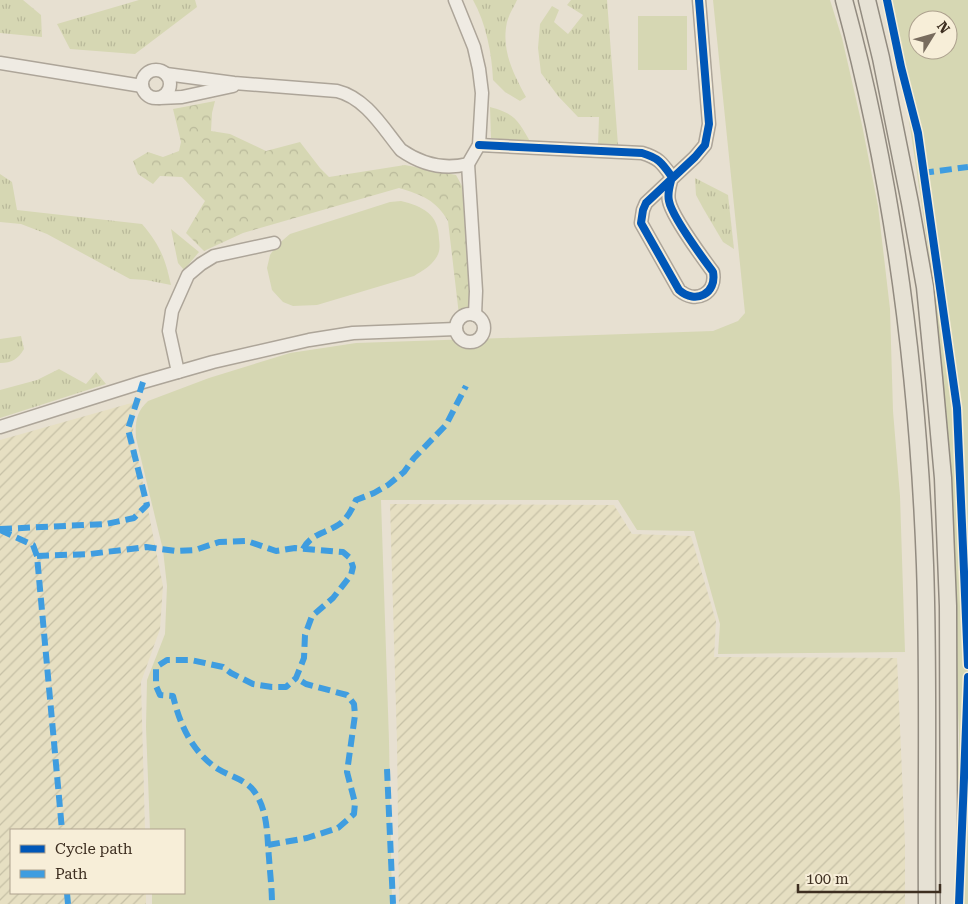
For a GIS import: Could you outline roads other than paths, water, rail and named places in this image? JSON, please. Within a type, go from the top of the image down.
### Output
[{"type":"main road","points":[[844,0],[860,63],[889,207],[903,290],[914,389],[925,565],[927,904]]},
{"type":"main road","points":[[867,0],[881,58],[925,287],[935,387],[943,478],[948,597],[949,904]]},
{"type":"street","points":[[455,0],[473,42],[480,69],[482,93],[479,145],[468,164],[476,291],[475,315]]},
{"type":"street","points":[[479,145],[642,154],[653,156],[662,162],[672,177],[669,201],[674,214],[713,272],[715,281],[703,296],[685,295],[679,290],[641,223],[646,203],[672,177],[701,151],[705,145],[709,124],[699,0]]},
{"type":"street","points":[[0,63],[142,86]]},
{"type":"street","points":[[159,98],[168,92],[170,87],[169,78],[161,70],[152,70],[144,76],[142,86],[147,95],[151,97],[159,98],[182,97],[242,84]]},
{"type":"street","points":[[166,74],[242,84],[346,93],[358,100],[401,150],[408,155],[419,161],[444,167],[458,167],[468,164]]},
{"type":"street","points":[[178,372],[170,331],[172,311],[188,275],[214,256],[274,243]]},
{"type":"street","points":[[470,314],[479,317],[484,325],[483,334],[477,340],[468,342],[457,334],[456,329],[459,320],[470,314]]},
{"type":"street","points":[[0,427],[213,362],[310,340],[353,333],[456,329]]}]
